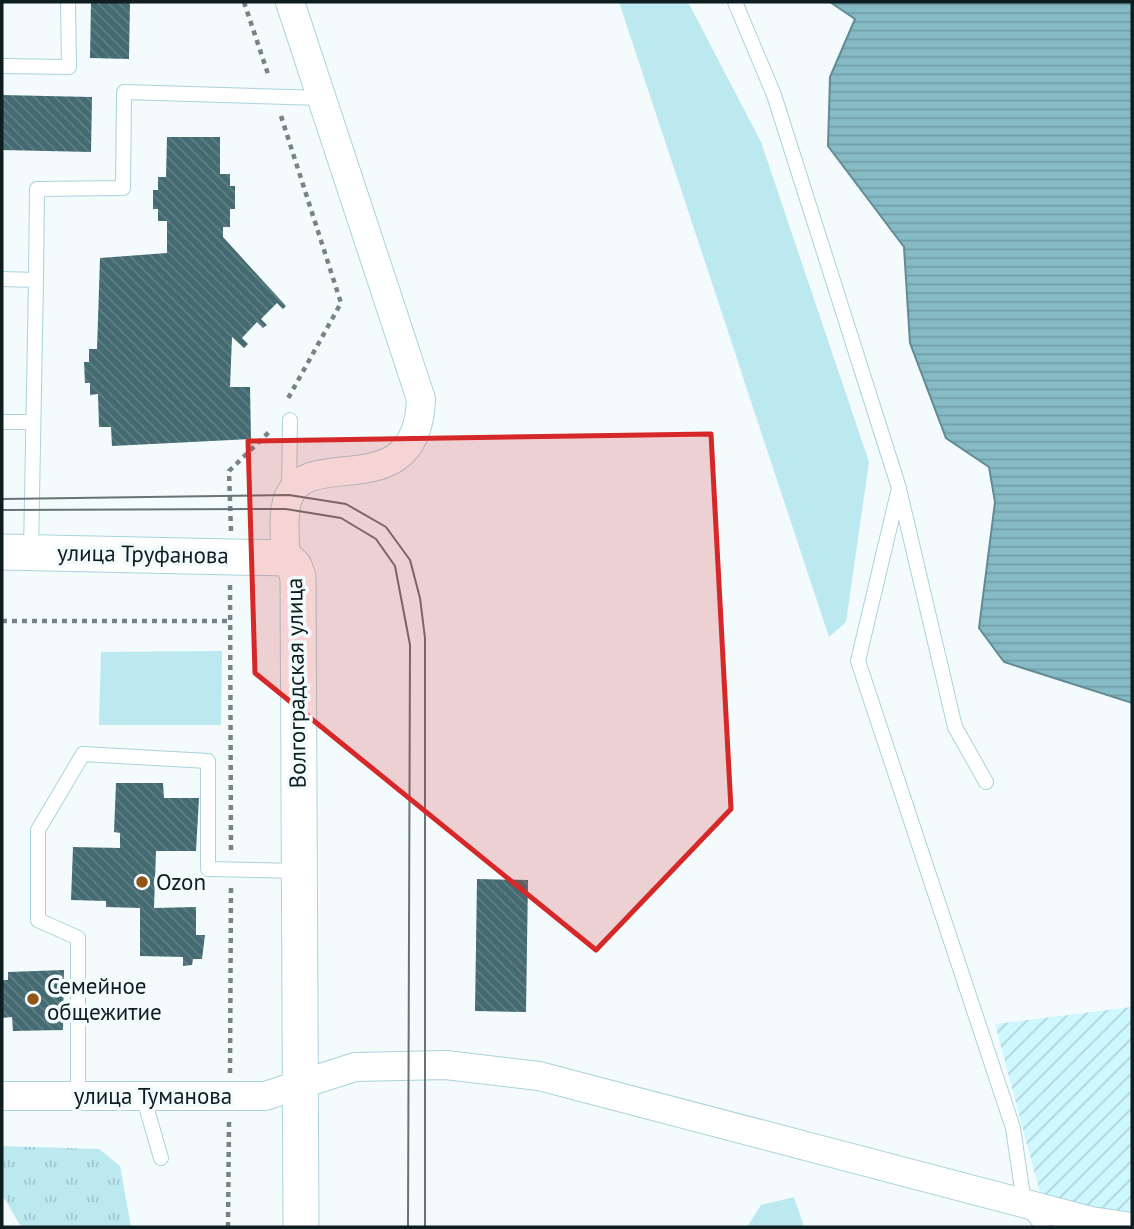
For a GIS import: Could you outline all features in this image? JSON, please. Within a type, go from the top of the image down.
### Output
[{"type":"street","points":[[289,495],[298,483],[311,474],[361,472],[393,459],[410,442],[420,422],[421,399],[290,2]]},
{"type":"street","name":"Волгоградская улица","points":[[289,495],[285,558],[294,566],[298,577],[301,1227]]},
{"type":"street","name":"улица Труфанова","points":[[17,552],[285,558]]},
{"type":"street","name":"улица Туманова","points":[[2,1096],[265,1096],[355,1067],[446,1065],[539,1076],[1091,1221],[1132,1227]]},
{"type":"lane","points":[[2,66],[69,67],[68,2]]},
{"type":"lane","points":[[735,2],[774,95],[899,488],[955,727],[986,782]]},
{"type":"lane","points":[[17,552],[33,422],[37,189],[123,188],[124,92],[322,97]]},
{"type":"lane","points":[[2,279],[36,280]]},
{"type":"lane","points":[[289,495],[290,420]]},
{"type":"lane","points":[[2,422],[33,422]]},
{"type":"lane","points":[[899,488],[858,661],[1013,1128],[1024,1203],[1042,1227]]},
{"type":"lane","points":[[78,1096],[78,938],[38,920],[38,830],[83,754],[208,761],[208,869],[299,871]]},
{"type":"lane","points":[[143,1096],[161,1158]]},
{"type":"path","points":[[244,2],[341,303],[285,405]]},
{"type":"path","points":[[231,536],[229,471],[266,439],[273,427]]},
{"type":"path","points":[[228,1227],[232,870],[230,574]]},
{"type":"path","points":[[2,621],[230,621]]},
{"type":"highlighted area","points":[[711,434],[731,809],[596,950],[255,673],[248,441]]},
{"type":"shaded area","points":[[830,2],[1132,2],[1132,703],[1004,662],[979,628],[995,502],[989,467],[946,438],[910,343],[904,247],[828,146],[830,77],[855,19]]},
{"type":"shaded area","points":[[1132,1007],[1132,1227],[1049,1227],[995,1024]]},
{"type":"green space","points":[[619,2],[688,2],[761,142],[869,462],[846,622],[829,637]]},
{"type":"green space","points":[[222,651],[221,725],[99,725],[101,652]]},
{"type":"green space","points":[[2,1146],[99,1149],[120,1166],[131,1227],[21,1227],[2,1194]]},
{"type":"green space","points":[[794,1197],[804,1227],[747,1227],[761,1205]]},
{"type":"building","points":[[91,2],[130,2],[129,59],[90,58]]},
{"type":"building","points":[[2,95],[92,97],[91,152],[2,150]]},
{"type":"building","points":[[167,137],[220,137],[220,174],[230,174],[230,186],[235,186],[235,209],[230,209],[230,227],[223,227],[223,237],[286,306],[283,309],[277,303],[261,319],[267,325],[263,328],[257,322],[242,338],[248,344],[244,348],[232,337],[230,387],[250,387],[251,439],[112,446],[111,427],[99,427],[98,394],[90,395],[90,383],[85,383],[84,362],[89,362],[89,349],[97,349],[100,258],[167,253],[167,221],[158,221],[158,209],[153,209],[153,190],[158,190],[158,177],[166,177]]},
{"type":"building","points":[[116,783],[163,783],[164,798],[199,798],[196,851],[156,851],[154,908],[196,907],[196,935],[205,935],[202,959],[193,959],[192,965],[183,966],[183,957],[140,956],[140,908],[106,907],[106,901],[71,900],[73,847],[120,848],[120,833],[114,832]]},
{"type":"building","points":[[477,879],[528,880],[526,1012],[475,1011]]},
{"type":"building","name":"Семейное общежитие","points":[[64,970],[63,1030],[13,1031],[12,1017],[2,1018],[2,980],[8,980],[8,972]]},
{"type":"tram line","points":[[2,499],[289,495],[346,504],[386,527],[410,560],[420,598],[425,638],[425,1227]]},
{"type":"tram line","points":[[2,510],[286,509],[341,518],[376,539],[395,566],[410,645],[408,1227]]},
{"type":"place","name":"Ozon","points":[[142,882]]},
{"type":"place","name":"Семейное общежитие","points":[[33,999]]}]
